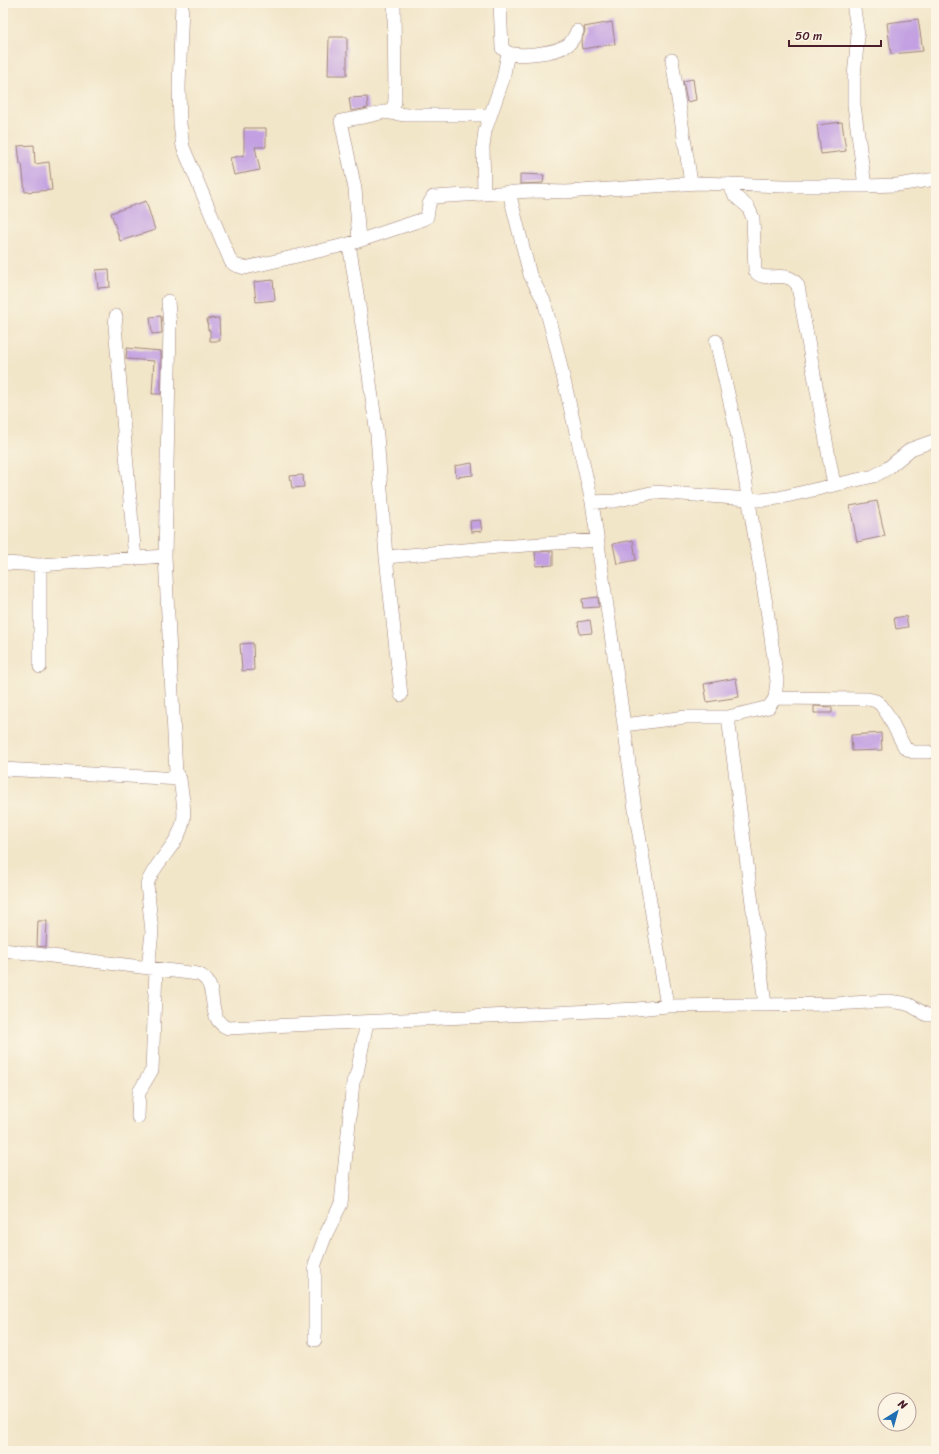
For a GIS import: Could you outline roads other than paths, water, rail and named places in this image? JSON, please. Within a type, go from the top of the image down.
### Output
[{"type":"street","points":[[182,3],[179,87],[180,124],[183,147],[232,262],[235,265],[245,268],[354,242],[426,218],[429,204],[433,197],[509,192],[566,192],[690,183],[782,186],[865,186],[897,185],[936,179]]},
{"type":"street","points":[[394,3],[394,107],[383,112],[341,121],[355,189],[354,242],[363,332],[377,435],[386,557],[401,695]]},
{"type":"street","points":[[500,3],[502,48],[512,55],[523,55],[560,48],[568,44],[577,31]]},
{"type":"street","points":[[853,3],[858,35],[854,76],[854,105],[865,186]]},
{"type":"street","points":[[484,194],[483,147],[485,131],[502,79],[508,53]]},
{"type":"street","points":[[672,60],[690,183]]},
{"type":"street","points":[[383,112],[406,115],[490,115]]},
{"type":"street","points":[[729,184],[735,196],[748,207],[753,218],[755,271],[762,276],[790,277],[796,281],[798,286],[834,485]]},
{"type":"street","points":[[509,192],[530,275],[544,301],[546,308],[592,502],[635,810],[666,1006]]},
{"type":"street","points":[[138,1117],[140,1092],[152,1070],[152,932],[148,884],[150,877],[174,843],[184,822],[180,779],[176,773],[165,556],[170,326],[168,301]]},
{"type":"street","points":[[116,316],[115,326],[135,559]]},
{"type":"street","points":[[624,725],[686,716],[728,717],[769,707],[775,698],[777,681],[740,442],[716,341]]},
{"type":"street","points":[[592,502],[615,501],[655,492],[762,500],[778,498],[874,476],[888,468],[912,449],[919,445],[936,440]]},
{"type":"street","points":[[386,557],[498,546],[598,540]]},
{"type":"street","points":[[3,563],[40,565],[165,556]]},
{"type":"street","points":[[40,565],[40,667]]},
{"type":"street","points":[[775,698],[868,699],[876,701],[888,715],[905,748],[914,752],[928,752]]},
{"type":"street","points":[[728,717],[765,1004]]},
{"type":"street","points":[[3,769],[180,779]]},
{"type":"street","points":[[3,950],[198,974],[203,976],[208,981],[211,989],[217,1022],[221,1026],[228,1028],[636,1009],[666,1006],[765,1004],[896,1002],[910,1005],[927,1015],[936,1015]]},
{"type":"street","points":[[315,1340],[315,1264],[326,1234],[341,1204],[353,1082],[357,1073],[367,1022]]}]
